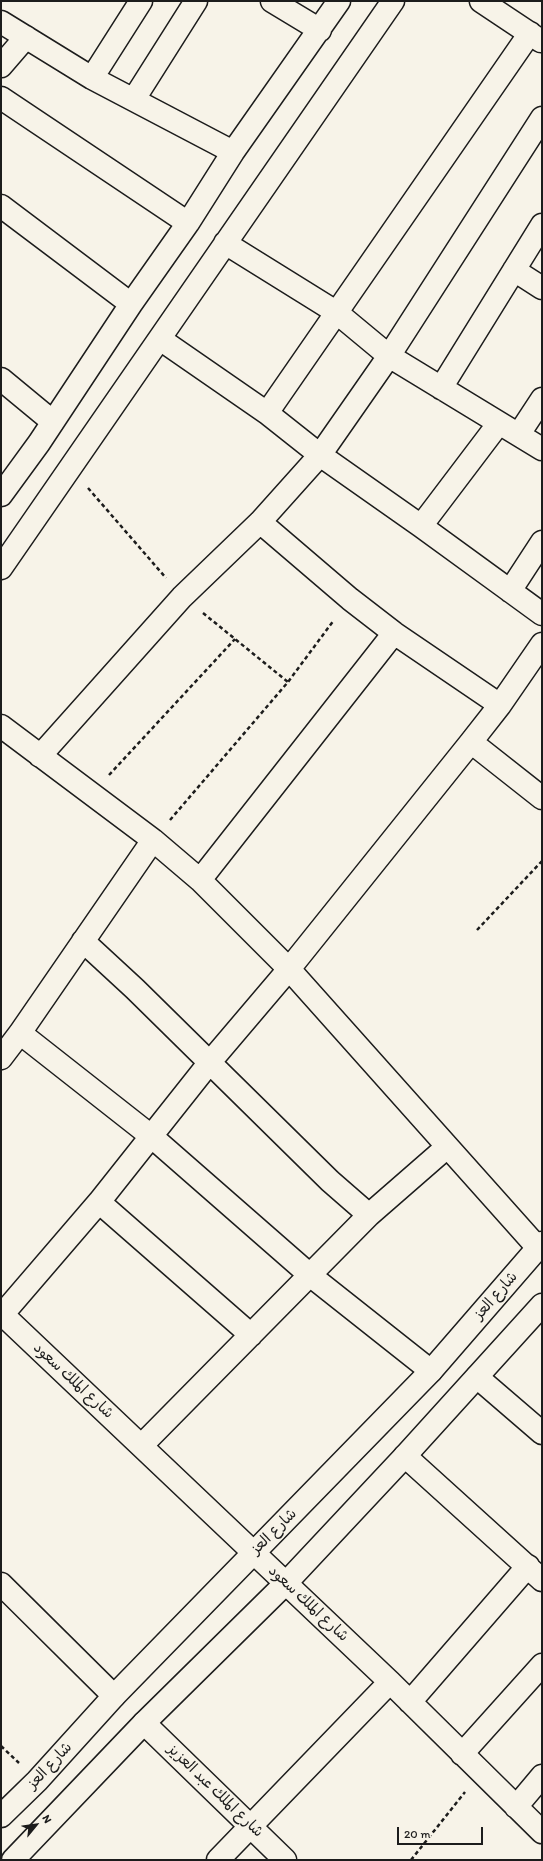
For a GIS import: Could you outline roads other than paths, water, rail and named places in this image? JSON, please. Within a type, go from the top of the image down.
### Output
[{"type":"street","points":[[134,99],[196,1]]},
{"type":"street","points":[[272,1],[320,30]]},
{"type":"street","points":[[5,481],[53,422],[131,304],[188,223],[232,152],[320,30],[339,1]]},
{"type":"street","points":[[1,568],[393,1]]},
{"type":"street","points":[[267,413],[336,312],[536,37],[481,1]]},
{"type":"street","points":[[92,78],[135,3]]},
{"type":"street","points":[[1,22],[92,78],[232,152]]},
{"type":"street","points":[[1,66],[26,37]]},
{"type":"street","points":[[1,98],[188,223]]},
{"type":"street","points":[[40,756],[182,597],[260,522],[320,455],[389,356],[542,118]]},
{"type":"street","points":[[1,206],[131,304]]},
{"type":"street","points":[[441,388],[542,225]]},
{"type":"street","points":[[225,244],[336,312],[389,356],[499,424],[542,448]]},
{"type":"street","points":[[514,270],[542,288]]},
{"type":"street","points":[[160,339],[267,413],[320,455],[542,614]]},
{"type":"street","points":[[1,379],[53,422]]},
{"type":"street","points":[[519,434],[542,399]]},
{"type":"street","points":[[421,526],[499,424]]},
{"type":"street","points":[[260,522],[350,599],[394,634],[500,705]]},
{"type":"street","points":[[510,591],[542,542]]},
{"type":"street","points":[[200,880],[394,634]]},
{"type":"street","points":[[2,1314],[99,1202],[210,1062],[288,969],[471,742],[500,705],[542,644]]},
{"type":"street","points":[[1,726],[153,840],[200,880],[288,969],[447,1146],[540,1245]]},
{"type":"street","points":[[471,742],[542,798]]},
{"type":"street","points":[[1,1058],[20,1034],[153,840]]},
{"type":"street","points":[[83,940],[330,1180],[369,1215]]},
{"type":"street","points":[[20,1034],[151,1136],[311,1276],[431,1371]]},
{"type":"street","points":[[142,1445],[311,1276],[369,1215],[447,1146]]},
{"type":"street","points":[[99,1202],[251,1335]]},
{"type":"street","name":"شارع العز","points":[[1,1816],[37,1781],[114,1696],[253,1552],[431,1371],[540,1245]]},
{"type":"street","points":[[13,1860],[144,1723],[286,1583],[405,1456],[542,1304]]},
{"type":"street","name":"شارع الملك سعود","points":[[2,1314],[142,1445],[390,1682],[480,1773],[542,1832]]},
{"type":"street","points":[[477,1377],[542,1433]]},
{"type":"street","points":[[405,1456],[535,1573],[410,1702]]},
{"type":"street","points":[[1,1584],[114,1696]]},
{"type":"street","points":[[462,1754],[542,1665]]},
{"type":"street","points":[[218,1860],[390,1682]]},
{"type":"street","name":"شارع الملك عبد العزيز","points":[[144,1723],[285,1860]]},
{"type":"street","points":[[516,1808],[542,1776]]}]
